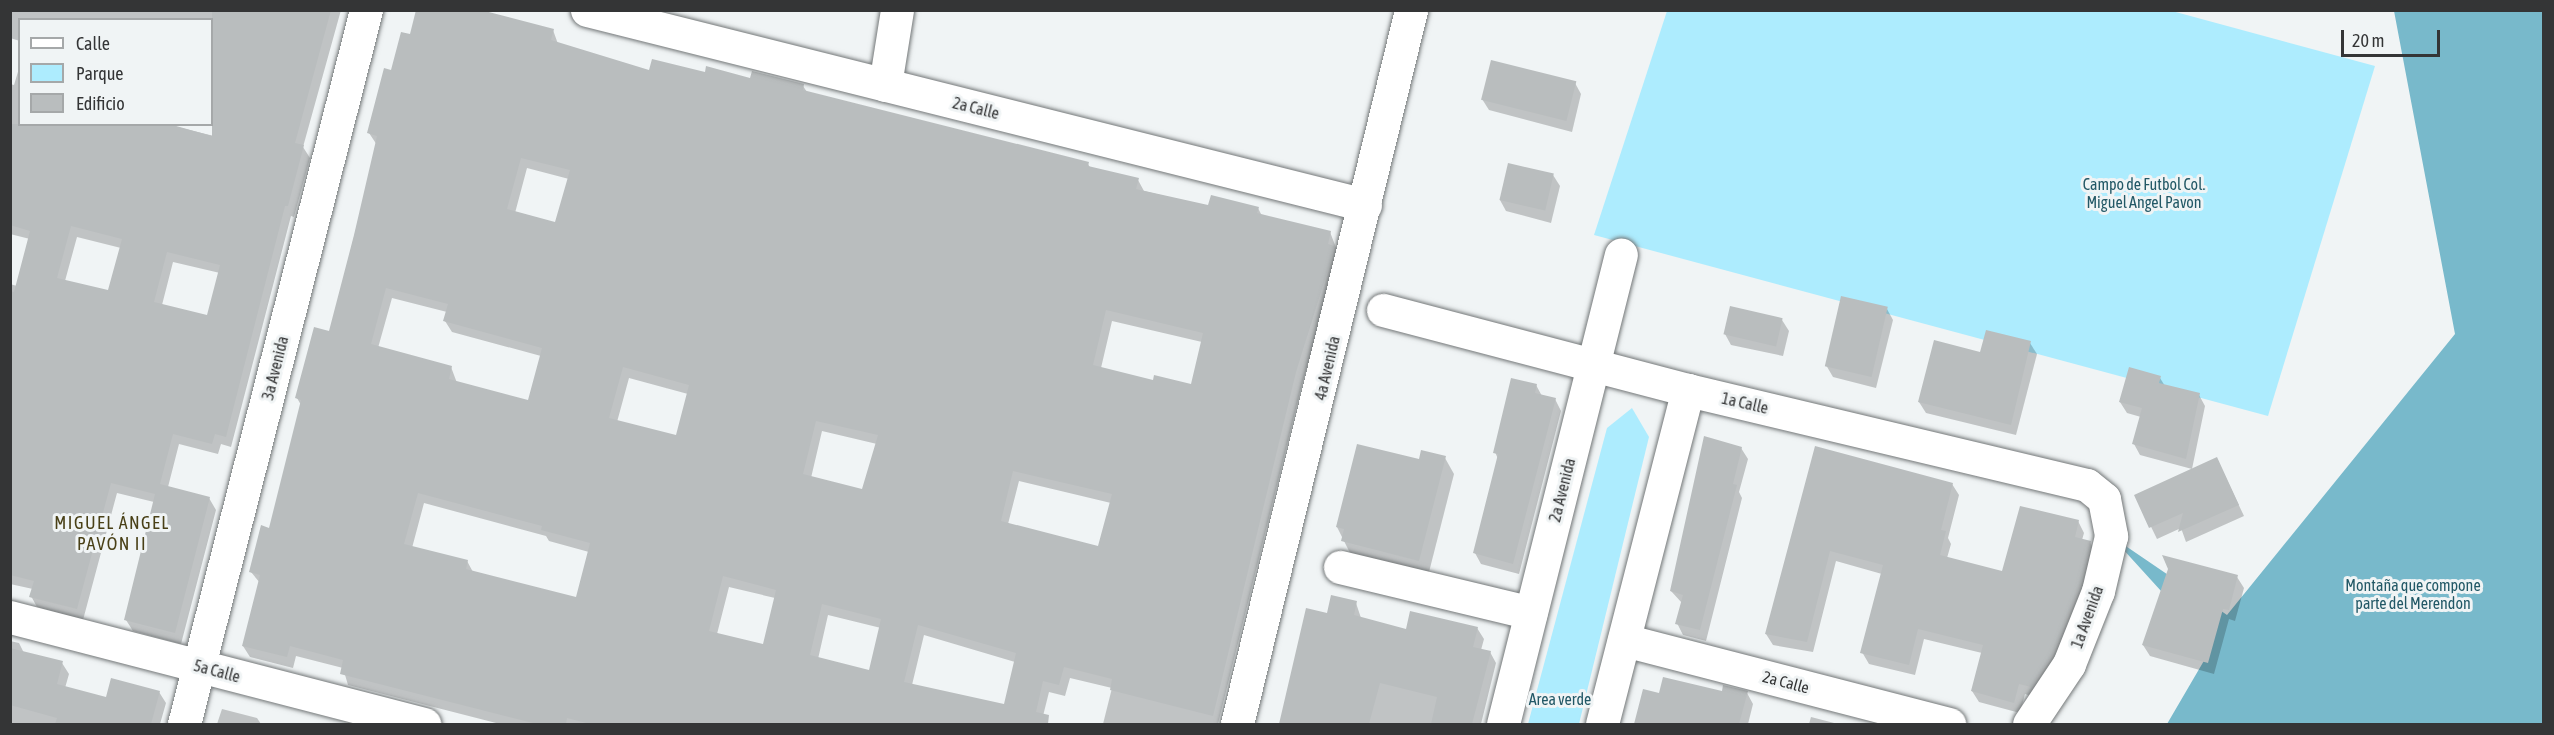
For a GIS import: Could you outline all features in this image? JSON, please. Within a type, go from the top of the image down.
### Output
[{"type":"street","name":"3a Avenida","points":[[184,724],[366,10]]},
{"type":"street","name":"2a Calle","points":[[587,10],[1365,205]]},
{"type":"street","points":[[885,85],[897,10]]},
{"type":"street","name":"4a Avenida","points":[[1237,724],[1411,10]]},
{"type":"street","name":"2a Avenida","points":[[1503,724],[1621,255]]},
{"type":"street","name":"1a Calle","points":[[1383,310],[1688,390],[2087,485],[2104,499]]},
{"type":"street","points":[[1602,724],[1688,390]]},
{"type":"street","name":"1a Avenida","points":[[2029,724],[2069,664],[2098,591],[2111,536],[2104,499]]},
{"type":"street","points":[[1341,567],[1531,613]]},
{"type":"street","name":"5a Calle","points":[[10,617],[424,724]]},
{"type":"street","name":"2a Calle","points":[[1624,639],[1948,724]]},
{"type":"green space","name":"Campo de Futbol Col. Miguel Angel Pavon","points":[[1667,11],[2172,11],[2375,66],[2268,416],[1594,235]]},
{"type":"green space","name":"Montaña que compone parte del Merendon","points":[[2394,11],[2543,11],[2543,724],[2167,724],[2212,647],[2111,536],[2227,615],[2455,334]]},
{"type":"green space","name":"Area verde","points":[[1632,408],[1649,437],[1579,724],[1528,724],[1607,428]]},
{"type":"building","points":[[212,10],[331,10],[295,143],[304,145],[288,206],[285,206],[226,437],[215,434],[212,444],[173,434],[160,484],[210,497],[175,633],[124,620],[155,494],[111,483],[77,609],[29,597],[34,581],[10,575],[10,291],[14,292],[30,231],[10,225],[10,124],[18,124],[18,126],[176,126],[212,136]],"holes":[[[71,226],[122,239],[108,290],[57,278]],[[167,252],[220,265],[207,315],[154,302]]]},
{"type":"building","points":[[416,10],[481,10],[554,29],[551,40],[649,70],[652,59],[705,72],[706,66],[750,78],[752,71],[804,84],[803,90],[1089,162],[1088,166],[1139,178],[1136,189],[1208,205],[1211,195],[1259,207],[1257,213],[1331,231],[1328,244],[1334,246],[1296,372],[1213,716],[1110,690],[1112,679],[1064,667],[1059,685],[1043,681],[1036,712],[1049,715],[1048,724],[590,724],[567,718],[566,724],[537,724],[340,674],[343,660],[290,646],[287,657],[242,646],[260,575],[249,572],[261,525],[269,528],[301,400],[295,398],[314,327],[329,331],[377,136],[367,133],[384,68],[391,70],[401,32],[410,34]],"holes":[[[521,158],[570,170],[555,222],[507,209]],[[386,288],[448,304],[443,321],[542,348],[528,400],[449,379],[452,366],[371,344]],[[1106,310],[1203,333],[1191,384],[1154,375],[1153,380],[1093,365]],[[623,367],[689,385],[676,435],[609,418]],[[816,421],[878,435],[862,489],[803,474]],[[1013,471],[1112,494],[1098,546],[1001,521]],[[418,493],[542,526],[541,530],[590,543],[576,597],[466,569],[468,560],[404,544]],[[723,576],[776,590],[763,644],[709,631]],[[822,604],[881,619],[869,670],[810,655]],[[918,625],[1016,653],[1004,704],[904,682]]]},
{"type":"building","points":[[1491,60],[1576,81],[1566,121],[1481,100]]},
{"type":"building","points":[[1508,163],[1554,174],[1545,211],[1499,200]]},
{"type":"building","points":[[1841,296],[1888,307],[1872,377],[1825,366]]},
{"type":"building","points":[[1730,306],[1783,318],[1776,346],[1723,334]]},
{"type":"building","points":[[1986,330],[2031,341],[2011,425],[1918,402],[1934,340],[1980,352]]},
{"type":"building","points":[[2129,367],[2161,376],[2159,383],[2200,393],[2186,459],[2132,444],[2142,408],[2119,402]]},
{"type":"building","points":[[1511,378],[1537,384],[1535,393],[1556,398],[1513,564],[1473,553],[1498,454],[1493,453]]},
{"type":"building","points":[[1704,436],[1742,447],[1733,484],[1737,485],[1700,630],[1675,624],[1683,595],[1670,591]]},
{"type":"building","points":[[1357,444],[1419,459],[1421,450],[1446,456],[1419,561],[1341,541],[1344,529],[1336,527]]},
{"type":"building","points":[[1815,446],[1953,483],[1941,530],[1946,531],[1940,555],[2002,571],[2020,506],[2079,520],[2075,537],[2091,541],[2080,585],[2052,655],[2031,687],[2019,684],[2014,703],[1971,691],[1983,645],[1918,629],[1909,665],[1860,653],[1883,565],[1830,551],[1807,642],[1765,634]]},
{"type":"building","points":[[2217,457],[2239,505],[2178,532],[2183,513],[2149,528],[2134,495]]},
{"type":"building","points":[[2162,555],[2238,575],[2229,610],[2223,609],[2208,663],[2142,645],[2168,569]]},
{"type":"building","points":[[1331,595],[1357,601],[1354,615],[1406,629],[1410,611],[1478,627],[1473,647],[1491,651],[1472,724],[1431,724],[1437,697],[1380,683],[1369,724],[1279,724],[1306,608],[1327,613]]},
{"type":"building","points":[[10,648],[63,661],[57,684],[106,697],[111,678],[160,691],[151,724],[55,724],[57,718],[10,705]]},
{"type":"building","points":[[1663,677],[1722,691],[1723,685],[1748,691],[1739,724],[1634,724],[1643,689],[1659,693]]},
{"type":"district","name":"MIGUEL ÁNGEL PAVÓN II","points":[[112,534]]}]
